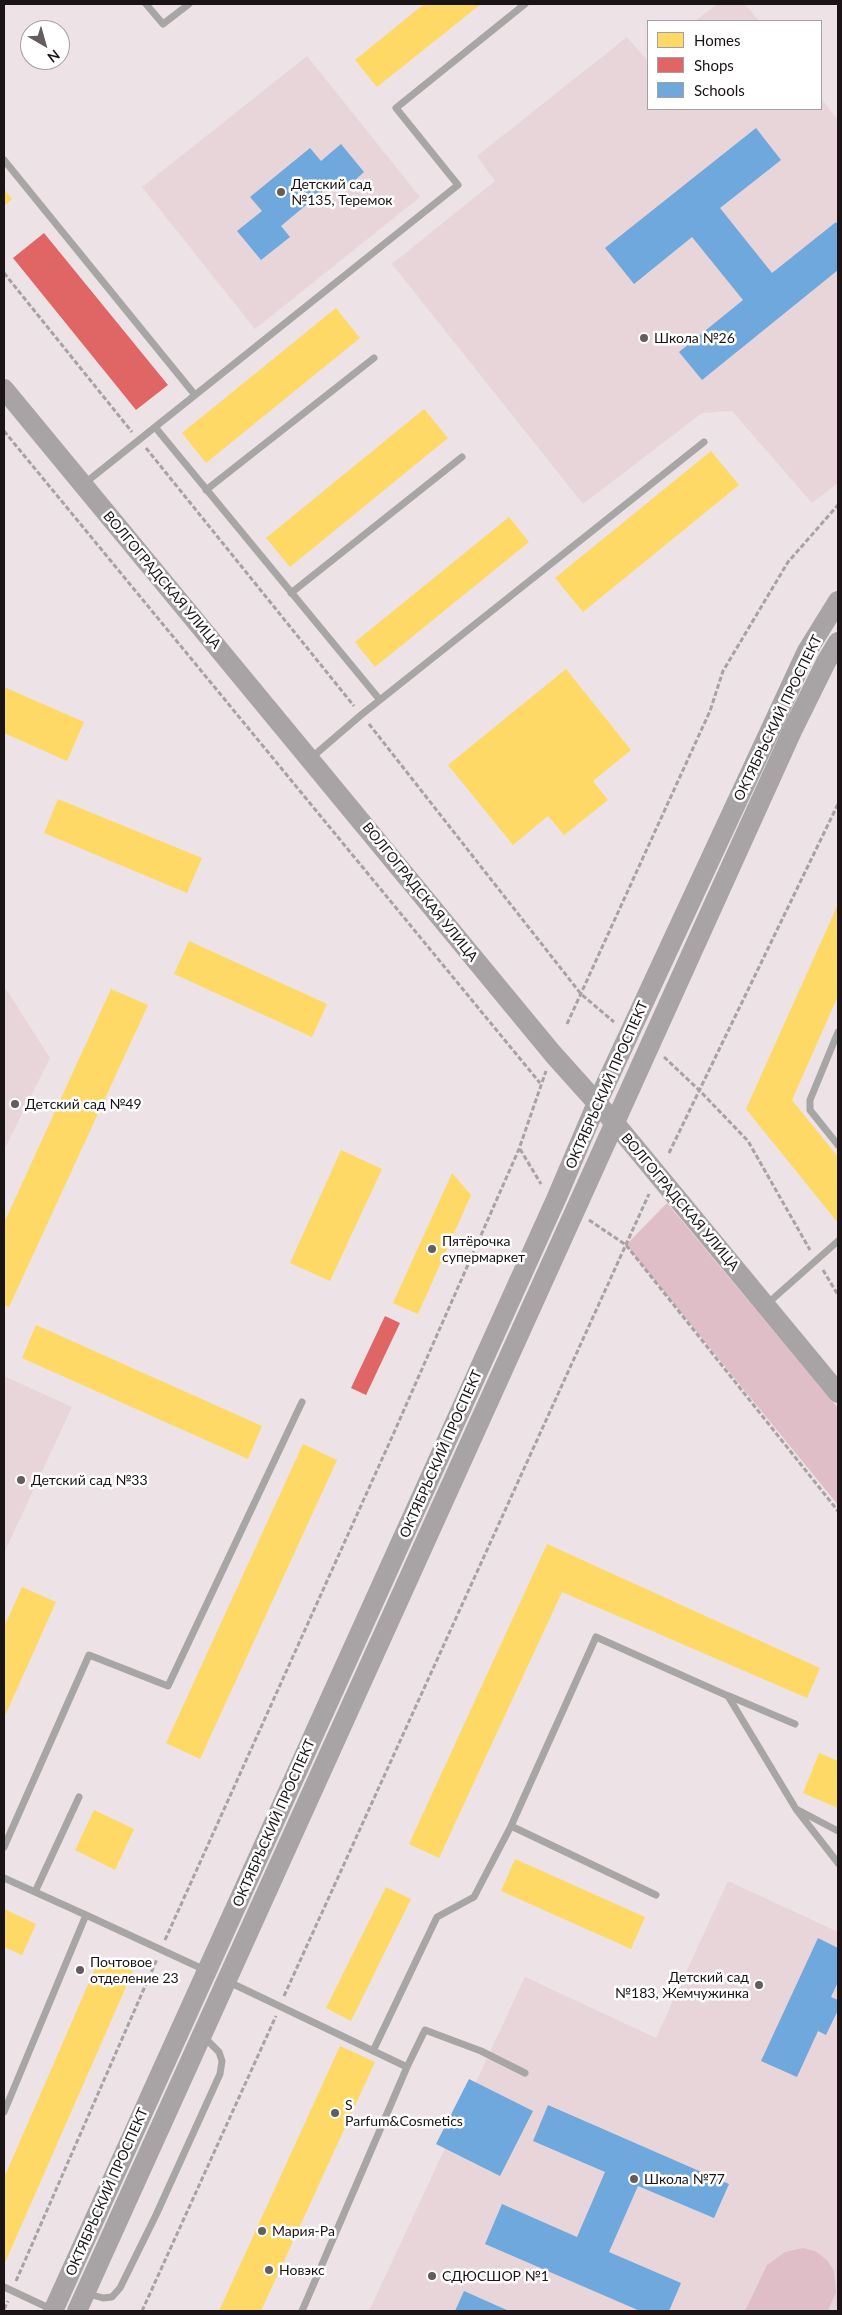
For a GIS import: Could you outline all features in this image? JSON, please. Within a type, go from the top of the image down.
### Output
[{"type":"main road","name":"ВОЛГОГРАДСКАЯ УЛИЦА","points":[[4,389],[838,1393]]},
{"type":"main road","name":"ОКТЯБРЬСКИЙ ПРОСПЕКТ","points":[[54,2311],[557,1197],[597,1103],[803,659],[838,601]]},
{"type":"main road","name":"ОКТЯБРЬСКИЙ ПРОСПЕКТ","points":[[81,2302],[614,1122],[654,1040],[794,729],[826,662],[838,642]]},
{"type":"lane","points":[[146,4],[163,24],[189,4]]},
{"type":"lane","points":[[83,485],[458,185],[396,108],[525,4]]},
{"type":"lane","points":[[4,160],[195,395]]},
{"type":"lane","points":[[206,490],[374,358]]},
{"type":"lane","points":[[155,428],[380,700]]},
{"type":"lane","points":[[310,759],[361,715],[704,442]]},
{"type":"lane","points":[[291,593],[462,457]]},
{"type":"lane","points":[[838,1032],[810,1100],[810,1110],[838,1145]]},
{"type":"lane","points":[[766,1305],[838,1241]]},
{"type":"lane","points":[[4,1847],[89,1656],[168,1686],[302,1402]]},
{"type":"lane","points":[[373,2051],[437,1918],[474,1897],[511,1826],[596,1637],[795,1724]]},
{"type":"lane","points":[[728,1696],[796,1809],[838,1864]]},
{"type":"lane","points":[[35,1892],[79,1797]]},
{"type":"lane","points":[[796,1809],[838,1830]]},
{"type":"lane","points":[[511,1826],[656,1895]]},
{"type":"lane","points":[[4,1878],[207,1971]]},
{"type":"lane","points":[[4,2112],[86,1915]]},
{"type":"lane","points":[[226,1981],[407,2067]]},
{"type":"lane","points":[[302,2311],[407,2067],[425,2030],[481,2051],[525,2073]]},
{"type":"lane","points":[[81,2302],[112,2297],[120,2288],[220,2074],[222,2061],[219,2052],[202,2035]]},
{"type":"lane","points":[[4,2287],[54,2311]]},
{"type":"path","points":[[4,273],[361,715],[581,994],[615,1023]]},
{"type":"path","points":[[4,431],[540,1083]]},
{"type":"path","points":[[567,1024],[710,710],[723,671],[788,562],[838,504]]},
{"type":"path","points":[[670,1153],[838,804]]},
{"type":"path","points":[[660,1053],[748,1141],[838,1295]]},
{"type":"path","points":[[4,2309],[161,1950],[388,1446],[519,1149],[546,1070]]},
{"type":"path","points":[[519,1149],[544,1188]]},
{"type":"path","points":[[142,2311],[652,1189]]},
{"type":"path","points":[[585,1217],[626,1245],[838,1511]]},
{"type":"shaded area","points":[[717,4],[745,4],[758,20],[696,20]]},
{"type":"shaded area","name":"Школа №26","points":[[627,37],[647,58],[647,110],[822,110],[822,99],[838,120],[838,483],[812,503],[732,411],[702,413],[583,504],[392,264],[495,181],[477,156]]},
{"type":"shaded area","name":"Детский сад №135, Теремок","points":[[307,56],[420,197],[255,329],[142,187]]},
{"type":"shaded area","name":"Детский сад №49","points":[[4,986],[50,1058],[4,1150]]},
{"type":"shaded area","points":[[667,1203],[838,1408],[838,1505],[626,1245]]},
{"type":"shaded area","name":"Детский сад №33","points":[[4,1376],[72,1407],[4,1553]]},
{"type":"shaded area","name":"Школа №77","points":[[728,1881],[838,1932],[838,2311],[369,2311],[525,1977],[656,2038]]},
{"type":"shaded area","points":[[803,2248],[815,2251],[827,2260],[834,2271],[836,2292],[828,2311],[745,2311],[767,2265],[785,2252]]},
{"type":"building: Homes","points":[[424,4],[481,4],[377,87],[355,60]]},
{"type":"building: Homes","points":[[4,189],[12,199],[4,206]]},
{"type":"building: Homes","points":[[336,308],[360,338],[206,463],[182,433]]},
{"type":"building: Homes","points":[[424,409],[448,438],[290,567],[266,538]]},
{"type":"building: Homes","points":[[711,451],[739,485],[583,612],[555,578]]},
{"type":"building: Homes","points":[[509,517],[529,542],[375,667],[355,642]]},
{"type":"building: Homes","points":[[566,669],[631,750],[593,781],[608,800],[564,835],[548,816],[513,845],[448,765]]},
{"type":"building: Homes","points":[[4,687],[84,722],[67,761],[4,733]]},
{"type":"building: Homes","points":[[58,799],[202,858],[187,893],[44,833]]},
{"type":"building: Homes","points":[[838,904],[838,996],[792,1100],[838,1157],[838,1223],[746,1109]]},
{"type":"building: Homes","points":[[189,941],[327,1004],[312,1037],[174,974]]},
{"type":"building: Homes","points":[[111,989],[148,1005],[9,1307],[4,1305],[4,1223]]},
{"type":"building: Homes","points":[[341,1150],[382,1169],[330,1281],[290,1263]]},
{"type":"building: Homes","name":"Пятёрочка супермаркет","points":[[452,1173],[471,1195],[418,1314],[393,1303]]},
{"type":"building: Homes","points":[[36,1325],[262,1426],[248,1459],[22,1358]]},
{"type":"building: Homes","points":[[303,1444],[337,1460],[200,1759],[166,1743]]},
{"type":"building: Homes","points":[[547,1544],[820,1668],[807,1698],[562,1592],[439,1858],[409,1844]]},
{"type":"building: Homes","points":[[22,1587],[56,1602],[4,1718],[4,1627]]},
{"type":"building: Homes","points":[[819,1753],[838,1761],[838,1808],[803,1793]]},
{"type":"building: Homes","points":[[94,1810],[134,1829],[115,1870],[75,1850]]},
{"type":"building: Homes","points":[[515,1859],[645,1917],[631,1949],[501,1891]]},
{"type":"building: Homes","points":[[386,1887],[411,1899],[351,2021],[326,2008]]},
{"type":"building: Homes","points":[[4,1909],[36,1924],[22,1955],[4,1947]]},
{"type":"building: Homes","points":[[100,1957],[133,1971],[4,2265],[4,2178]]},
{"type":"building: Homes","points":[[340,2046],[375,2062],[261,2311],[219,2311]]},
{"type":"building: Shops","points":[[44,233],[168,385],[136,410],[13,258]]},
{"type":"building: Shops","points":[[385,1316],[400,1323],[366,1395],[351,1388]]},
{"type":"building: Schools","points":[[756,128],[781,160],[720,208],[772,273],[836,222],[838,226],[838,270],[702,380],[679,352],[743,300],[692,237],[634,284],[605,248]]},
{"type":"building: Schools","points":[[341,144],[364,172],[343,191],[335,181],[281,226],[290,237],[261,260],[237,231],[262,211],[250,197],[310,148],[321,161]]},
{"type":"building: Schools","points":[[818,1938],[838,1948],[838,1982],[831,1997],[838,2000],[838,2010],[826,2035],[818,2031],[797,2077],[761,2061]]},
{"type":"building: Schools","points":[[469,2079],[533,2111],[500,2176],[436,2144]]},
{"type":"building: Schools","points":[[548,2105],[729,2184],[714,2218],[638,2186],[609,2252],[681,2283],[669,2311],[640,2311],[485,2244],[502,2204],[577,2237],[605,2172],[533,2141]]},
{"type":"building: Schools","points":[[464,2291],[509,2311],[455,2311]]},
{"type":"place","name":"Детский сад №135, Теремок","points":[[281,192]]},
{"type":"place","name":"Школа №26","points":[[644,338]]},
{"type":"place","name":"Детский сад №49","points":[[15,1104]]},
{"type":"place","name":"Пятёрочка супермаркет","points":[[432,1249]]},
{"type":"place","name":"Детский сад №33","points":[[21,1480]]},
{"type":"place","name":"Почтовое отделение 23","points":[[80,1970]]},
{"type":"place","name":"Детский сад №183, Жемчужинка","points":[[759,1985]]},
{"type":"place","name":"S Parfum&Cosmetics","points":[[335,2113]]},
{"type":"place","name":"Школа №77","points":[[634,2179]]},
{"type":"place","name":"Мария-Ра","points":[[262,2231]]},
{"type":"place","name":"Новэкс","points":[[269,2270]]},
{"type":"place","name":"СДЮСШОР №1","points":[[432,2276]]}]
